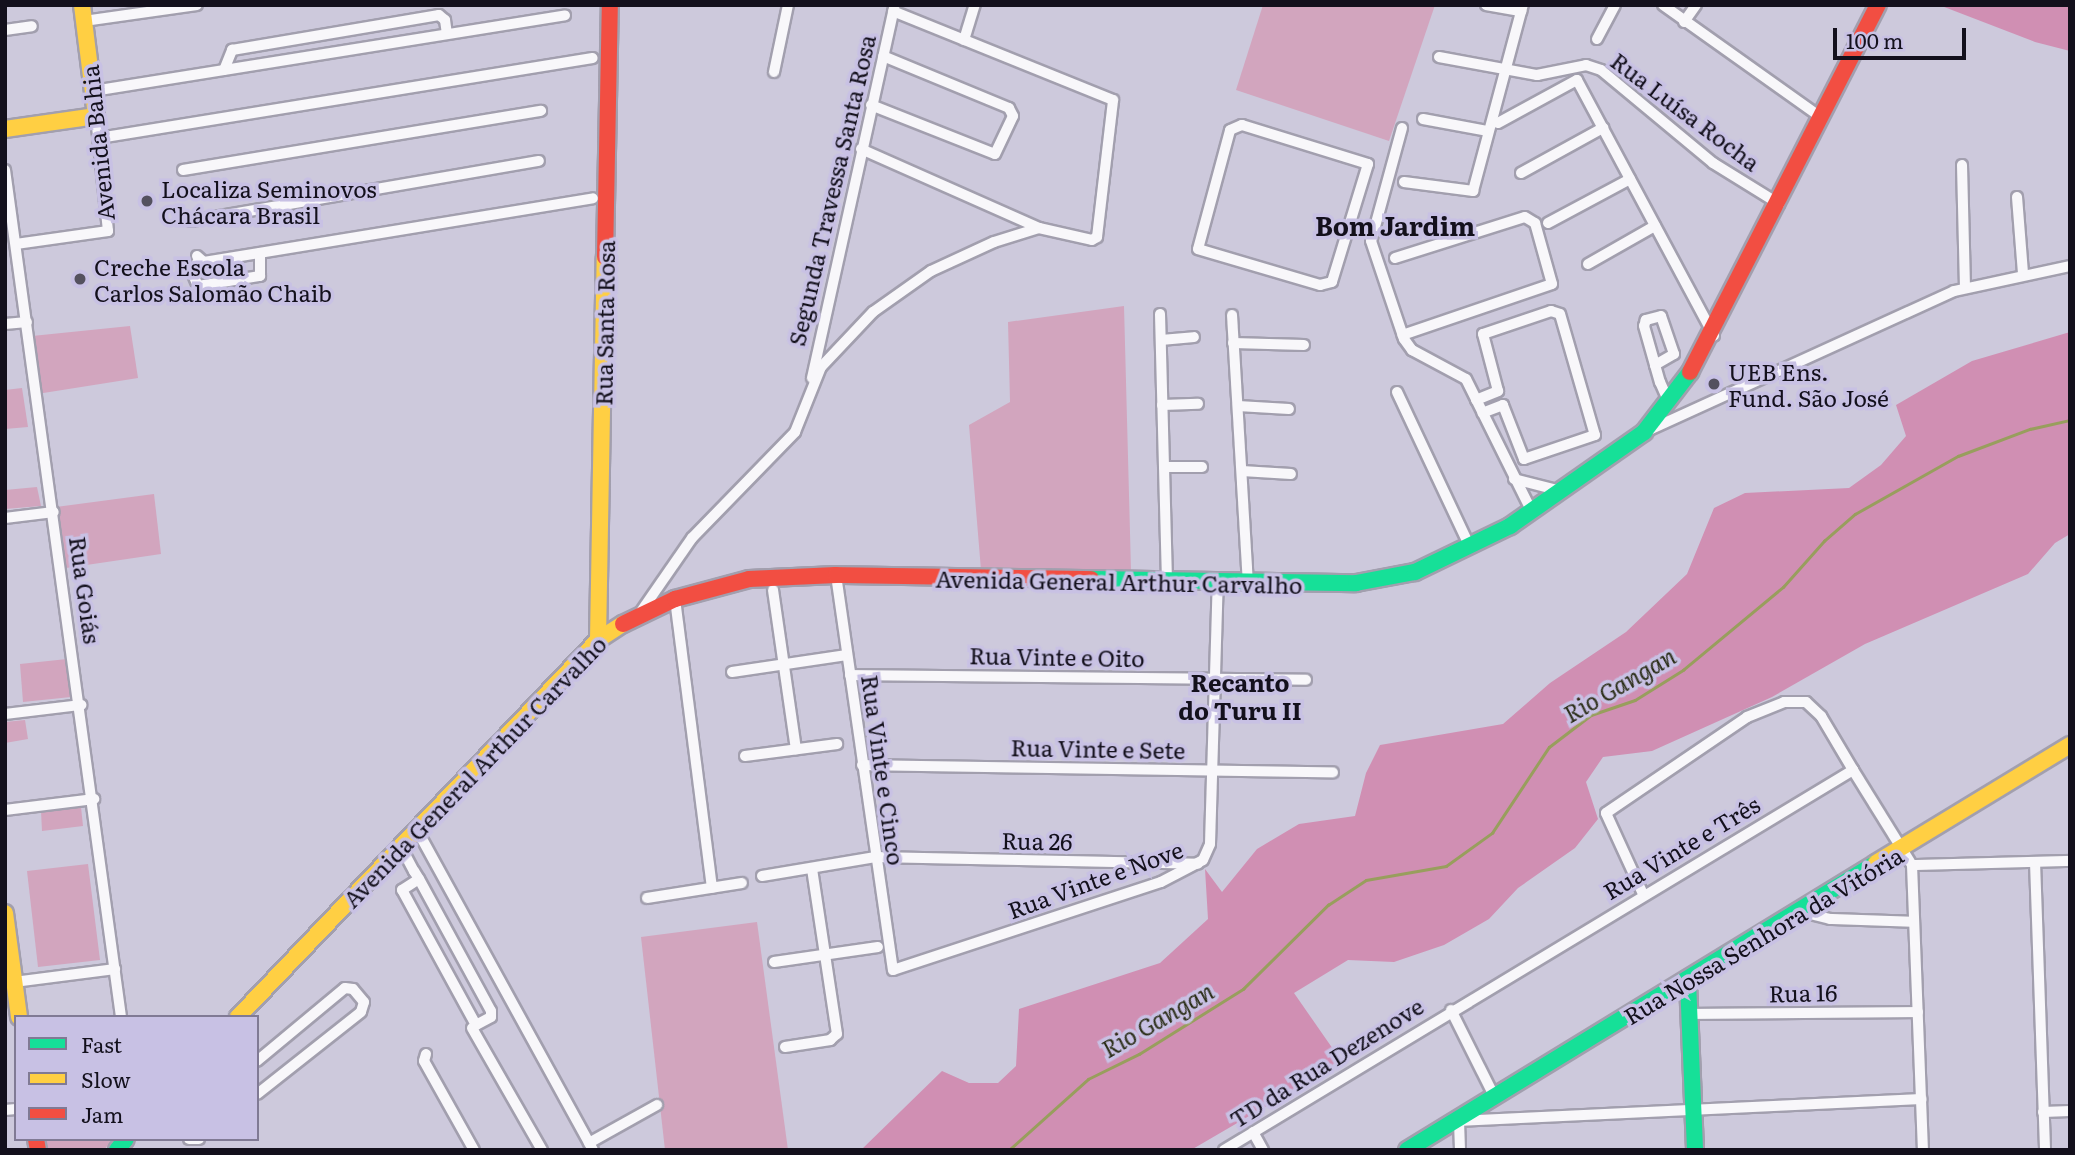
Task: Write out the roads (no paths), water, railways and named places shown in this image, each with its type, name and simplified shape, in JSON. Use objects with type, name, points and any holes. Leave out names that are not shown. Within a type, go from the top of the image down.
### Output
[{"type":"main road","name":"Rua Santa Rosa","points":[[598,640],[607,376],[610,5]]},
{"type":"main road","name":"Avenida General Arthur Carvalho","points":[[240,1015],[598,640],[640,613],[676,599],[749,579],[836,575],[1307,585],[1390,579],[1470,547],[1532,512],[1644,432],[1669,402],[1714,336],[1878,5]]},
{"type":"main road","name":"Avenida Bahia","points":[[86,16],[97,90],[96,116]]},
{"type":"main road","points":[[5,129],[96,116]]},
{"type":"main road","name":"Rua Nossa Senhora da Vitória","points":[[1407,1150],[1688,982],[2070,745]]},
{"type":"main road","points":[[5,913],[19,1015]]},
{"type":"main road","points":[[1688,982],[1695,1150]]},
{"type":"street","points":[[86,16],[197,5]]},
{"type":"street","points":[[774,72],[788,5]]},
{"type":"street","points":[[964,40],[975,5]]},
{"type":"street","points":[[1404,182],[1473,191],[1486,131],[1522,8],[1486,5]]},
{"type":"street","points":[[1597,39],[1615,5]]},
{"type":"street","points":[[1663,5],[1822,118]]},
{"type":"street","points":[[1684,22],[1696,5]]},
{"type":"street","points":[[861,149],[1039,228],[1096,239],[1113,100],[964,40],[894,8]]},
{"type":"street","name":"Segunda Travessa Santa Rosa","points":[[811,384],[894,8]]},
{"type":"street","points":[[224,70],[232,50],[439,15],[445,20],[447,34]]},
{"type":"street","points":[[97,90],[565,15]]},
{"type":"street","points":[[5,30],[32,26]]},
{"type":"street","points":[[872,105],[995,154],[1013,116],[1009,108],[883,56]]},
{"type":"street","name":"Rua Luísa Rocha","points":[[1439,57],[1503,72],[1547,75],[1586,65],[1601,70],[1713,163],[1779,204]]},
{"type":"street","points":[[99,138],[182,122],[593,58]]},
{"type":"street","points":[[1498,123],[1577,80],[1714,336]]},
{"type":"street","points":[[188,169],[541,111]]},
{"type":"street","name":"Avenida Bahia","points":[[16,244],[108,231],[96,116]]},
{"type":"street","points":[[1423,119],[1486,131]]},
{"type":"street","points":[[1242,125],[1364,159],[1368,169],[1353,221],[1335,278],[1326,285],[1202,252],[1196,243],[1230,130],[1242,125]]},
{"type":"street","points":[[1402,128],[1371,241],[1402,335],[1412,350],[1462,376],[1532,512]]},
{"type":"street","points":[[1521,173],[1603,128]]},
{"type":"street","points":[[196,220],[539,161]]},
{"type":"street","points":[[1962,165],[1965,288]]},
{"type":"street","name":"Rua Goiás","points":[[5,170],[94,799],[121,1015]]},
{"type":"street","points":[[1548,223],[1630,179]]},
{"type":"street","points":[[2017,197],[2023,273]]},
{"type":"street","points":[[260,253],[260,276],[198,286],[192,272],[198,258],[260,253],[593,198]]},
{"type":"street","points":[[1395,258],[1525,216],[1535,223],[1552,284],[1402,335]]},
{"type":"street","points":[[1353,221],[1374,227]]},
{"type":"street","points":[[1588,264],[1655,226]]},
{"type":"street","points":[[640,613],[692,538],[795,432],[811,384],[849,335],[912,282],[960,256],[1039,228]]},
{"type":"street","points":[[1644,432],[1868,327],[1965,288],[2023,273],[2070,266]]},
{"type":"street","points":[[1558,313],[1595,435],[1524,460],[1503,405],[1483,334],[1558,313]]},
{"type":"street","points":[[1160,314],[1167,580]]},
{"type":"street","points":[[1231,315],[1248,582]]},
{"type":"street","points":[[5,324],[27,321]]},
{"type":"street","points":[[1161,341],[1194,337]]},
{"type":"street","points":[[1233,343],[1304,345]]},
{"type":"street","points":[[1655,365],[1669,402]]},
{"type":"street","points":[[1476,400],[1498,391]]},
{"type":"street","points":[[1397,392],[1470,547]]},
{"type":"street","points":[[1162,405],[1198,404]]},
{"type":"street","points":[[1482,413],[1503,405]]},
{"type":"street","points":[[1238,406],[1289,409]]},
{"type":"street","points":[[1164,467],[1202,467]]},
{"type":"street","points":[[1242,471],[1292,474]]},
{"type":"street","points":[[1514,478],[1563,492]]},
{"type":"street","points":[[5,518],[54,512]]},
{"type":"street","name":"Rua Vinte e Cinco","points":[[836,575],[893,970]]},
{"type":"street","name":"Rua Vinte e Nove","points":[[893,970],[1149,887],[1198,864],[1210,844],[1210,771],[1218,582]]},
{"type":"street","points":[[773,590],[796,749]]},
{"type":"street","points":[[676,599],[712,888]]},
{"type":"street","points":[[732,672],[847,655]]},
{"type":"street","name":"Rua Vinte e Oito","points":[[850,675],[1306,680]]},
{"type":"street","points":[[1643,894],[1606,813],[1747,717],[1784,702],[1806,702],[1821,716],[1912,865],[1923,1150]]},
{"type":"street","points":[[5,715],[81,705]]},
{"type":"street","points":[[745,757],[837,744]]},
{"type":"street","name":"Rua Vinte e Sete","points":[[862,765],[1333,772]]},
{"type":"street","name":"Rua Vinte e Três","points":[[1451,1010],[1853,770]]},
{"type":"street","points":[[5,810],[94,799]]},
{"type":"street","points":[[416,828],[591,1146],[657,1105]]},
{"type":"street","points":[[400,845],[419,879],[491,1011],[491,1017],[476,1026],[402,890],[419,879]]},
{"type":"street","name":"Rua 26","points":[[762,876],[875,857],[1198,864]]},
{"type":"street","points":[[1912,865],[2070,861]]},
{"type":"street","points":[[2035,862],[2045,1150]]},
{"type":"street","points":[[785,1047],[836,1037],[812,868]]},
{"type":"street","points":[[648,898],[742,883]]},
{"type":"street","points":[[1802,912],[1830,919],[1914,922]]},
{"type":"street","points":[[774,962],[878,947]]},
{"type":"street","points":[[15,982],[115,969]]},
{"type":"street","points":[[259,1060],[345,988],[353,989],[364,1002],[361,1012],[259,1092]]},
{"type":"street","points":[[1451,1010],[1494,1096]]},
{"type":"street","name":"TD da Rua Dezenove","points":[[1224,1150],[1451,1010]]},
{"type":"street","name":"Rua 16","points":[[1690,1014],[1918,1012]]},
{"type":"street","points":[[472,1028],[542,1150]]},
{"type":"street","points":[[426,1054],[424,1060],[474,1150]]},
{"type":"street","name":"Rua Nossa Senhora da Vitória","points":[[1457,1121],[1694,1112],[1921,1099]]},
{"type":"street","points":[[2043,1112],[2070,1111]]},
{"type":"street","points":[[1457,1121],[1460,1150]]},
{"type":"street","points":[[1253,1132],[1263,1150]]},
{"type":"waterway","name":"Rio Gangan","points":[[1009,1150],[1088,1079],[1139,1054],[1243,989],[1328,905],[1366,880],[1446,866],[1492,833],[1549,747],[1591,715],[1635,700],[1683,670],[1783,587],[1824,541],[1855,514],[1958,456],[2030,429],[2070,420]]},
{"type":"place","name":"Localiza Seminovos Chácara Brasil","points":[[147,201]]},
{"type":"place","name":"Creche Escola Carlos Salomão Chaib","points":[[80,279]]},
{"type":"place","name":"UEB Ens. Fund. São José","points":[[1714,384]]},
{"type":"district","name":"Bom Jardim","points":[[1395,225]]},
{"type":"district","name":"Recanto do Turu II","points":[[1240,696]]}]
